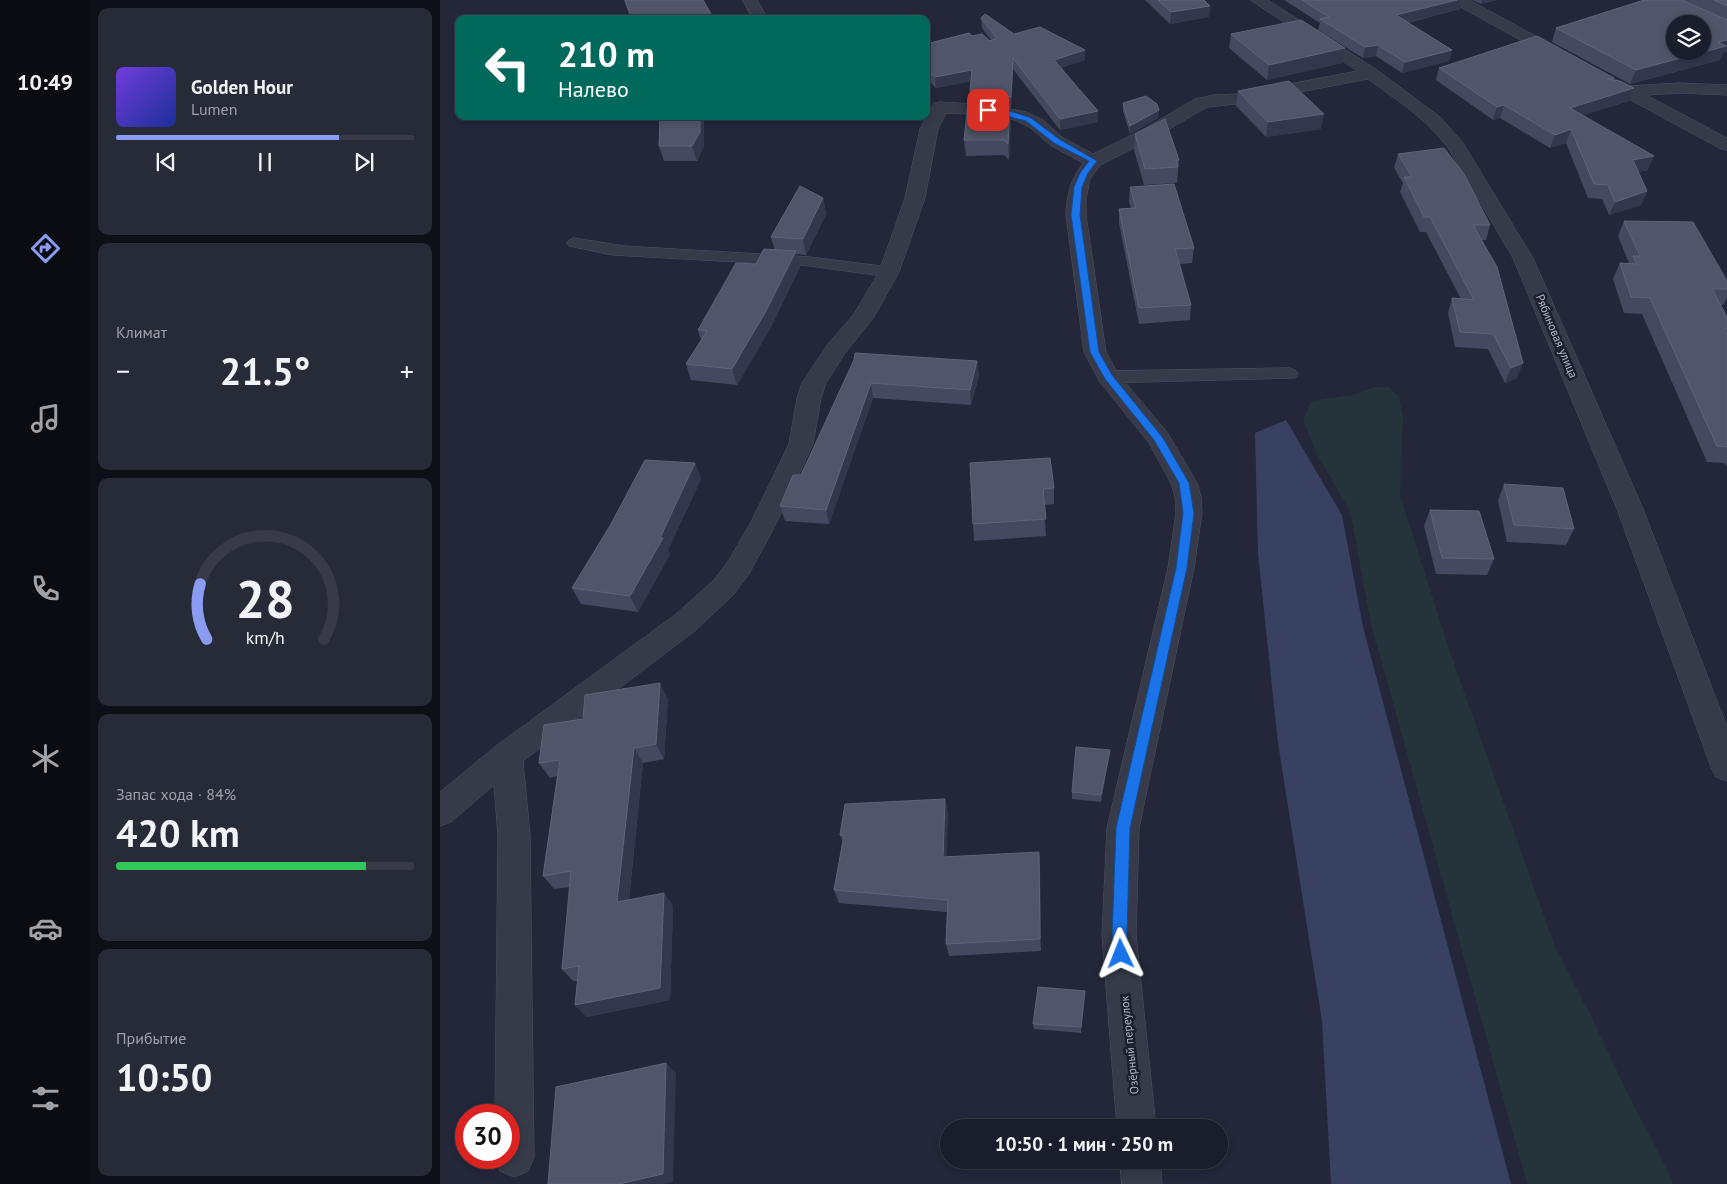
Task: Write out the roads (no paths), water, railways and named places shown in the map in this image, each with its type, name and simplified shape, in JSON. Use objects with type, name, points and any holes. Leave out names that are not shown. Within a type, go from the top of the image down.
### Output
[{"type":"street","points":[[750,0],[759,15]]},
{"type":"street","name":"Рябиновая улица","points":[[1258,0],[1414,104],[1434,121],[1454,144],[1523,258],[1630,509],[1727,767]]},
{"type":"street","points":[[1458,0],[1727,145]]},
{"type":"street","points":[[440,812],[507,755],[686,622],[724,587],[752,545],[792,465],[800,444],[809,398],[814,384],[836,349],[863,317],[889,272],[915,198],[933,107],[988,110],[1020,116],[1037,124],[1056,141],[1093,161],[1148,134],[1201,103],[1214,100],[1237,99],[1371,74]]},
{"type":"street","points":[[1626,90],[1679,88],[1727,90]]},
{"type":"street","name":"Озёрный переулок","points":[[1093,161],[1084,173],[1078,187],[1076,215],[1095,352],[1108,377],[1158,438],[1168,454],[1184,483],[1189,513],[1181,568],[1123,828],[1119,935],[1136,1119]]},
{"type":"street","points":[[507,755],[514,835],[514,1104]]},
{"type":"street","points":[[1141,1169],[1142,1184]]},
{"type":"lane","points":[[574,243],[606,249],[643,252],[818,262],[889,272]]},
{"type":"lane","points":[[1108,377],[1289,374]]},
{"type":"water","points":[[1286,420],[1342,515],[1363,627],[1511,1184],[1331,1184],[1322,1021],[1278,743],[1258,554],[1255,433]]}]
